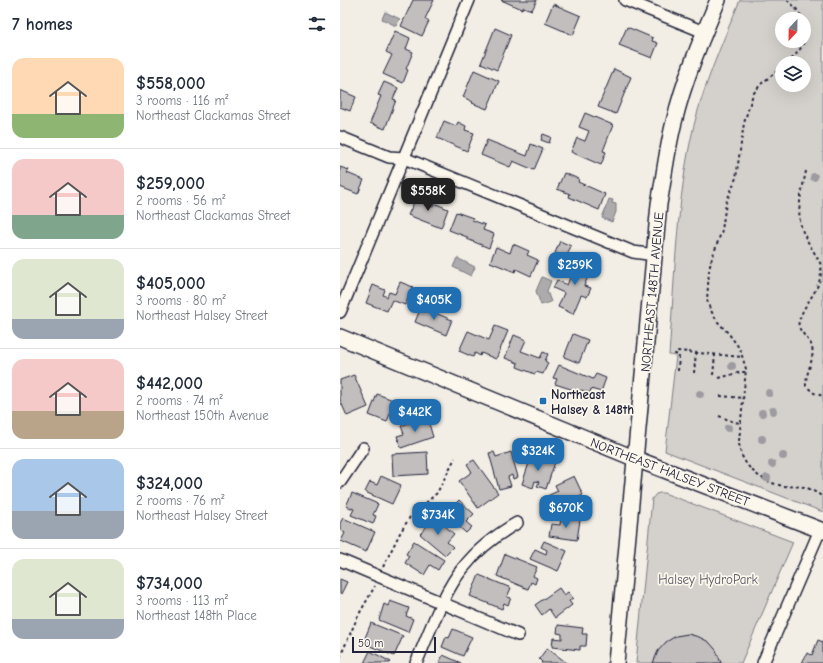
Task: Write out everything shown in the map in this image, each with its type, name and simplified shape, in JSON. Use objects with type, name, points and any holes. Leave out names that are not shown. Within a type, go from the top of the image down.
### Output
[{"type":"main road","name":"NORTHEAST 148TH AVENUE","points":[[616,663],[660,204],[674,123],[690,70],[718,0]]},
{"type":"main road","name":"NORTHEAST HALSEY STREET","points":[[340,337],[636,459],[821,530]]},
{"type":"street","points":[[340,312],[469,0]]},
{"type":"street","points":[[625,0],[704,32]]},
{"type":"street","points":[[340,137],[389,157],[404,158],[633,252],[655,255]]},
{"type":"street","points":[[340,482],[363,448]]},
{"type":"street","points":[[416,663],[443,603],[462,570],[475,554],[496,536],[517,523]]},
{"type":"street","points":[[763,663],[821,530]]},
{"type":"street","points":[[340,560],[518,635]]},
{"type":"path","points":[[787,0],[798,12]]},
{"type":"path","points":[[795,56],[801,48]]},
{"type":"path","points":[[775,73],[761,84],[753,94],[750,101],[744,123],[736,178],[726,203],[724,224],[709,271],[707,300],[717,321],[729,334],[743,357],[746,372],[740,423],[739,445],[742,458],[758,475],[765,480],[781,486],[809,489],[823,497]]},
{"type":"path","points":[[806,171],[800,203],[800,218],[803,232],[821,265],[822,270],[815,294],[803,311],[799,326],[810,342],[813,350],[806,378],[806,386],[814,393],[823,396]]},
{"type":"path","points":[[678,371],[679,355],[675,352],[743,357]]},
{"type":"path","points":[[694,373],[696,353]]},
{"type":"path","points":[[713,375],[715,355]]},
{"type":"path","points":[[719,378],[746,372]]},
{"type":"path","points":[[720,396],[743,398]]},
{"type":"path","points":[[718,416],[740,423]]},
{"type":"path","points":[[340,657],[358,616],[400,533],[410,517],[437,493],[455,458]]},
{"type":"green space","points":[[740,0],[823,0],[823,512],[665,451],[676,356],[669,355],[677,239],[683,182],[698,109]]},
{"type":"green space","name":"Halsey HydroPark","points":[[664,493],[793,542],[741,663],[636,663],[652,499],[656,494]]},
{"type":"shaded area","points":[[385,12],[400,19],[396,26],[382,19]]},
{"type":"shaded area","points":[[609,199],[613,200],[612,203],[616,204],[616,212],[612,222],[602,218]]},
{"type":"shaded area","points":[[457,258],[475,267],[471,276],[453,267]]},
{"type":"shaded area","points":[[542,277],[551,281],[547,291],[551,302],[541,305],[536,291]]},
{"type":"building","points":[[413,0],[434,0],[425,19],[429,21],[422,36],[401,26]]},
{"type":"building","points":[[501,0],[537,0],[532,10],[523,7],[522,9]]},
{"type":"building","points":[[553,4],[581,16],[573,35],[545,23]]},
{"type":"building","points":[[627,27],[653,38],[652,41],[658,43],[652,58],[619,45]]},
{"type":"building","points":[[495,28],[511,35],[497,70],[481,63]]},
{"type":"building","points":[[395,31],[410,38],[406,49],[413,52],[406,69],[408,70],[403,83],[383,74],[392,55],[386,52]]},
{"type":"building","points":[[614,69],[631,77],[616,114],[598,107]]},
{"type":"building","points":[[474,70],[499,81],[487,109],[472,103],[473,102],[463,97]]},
{"type":"building","points":[[384,82],[398,88],[393,99],[396,100],[385,129],[370,123],[381,96],[378,95]]},
{"type":"building","points":[[340,90],[356,97],[350,111],[340,107]]},
{"type":"building","points":[[585,113],[613,125],[603,151],[606,152],[601,165],[571,152],[577,138],[585,141],[589,131],[579,127]]},
{"type":"building","points":[[444,121],[456,126],[458,122],[466,126],[465,130],[474,133],[467,151],[437,138]]},
{"type":"building","points":[[543,134],[551,137],[549,143],[541,140]]},
{"type":"building","points":[[487,140],[527,156],[531,144],[543,149],[534,170],[513,161],[510,167],[481,155]]},
{"type":"building","points":[[340,167],[349,170],[347,173],[364,180],[358,194],[340,187]]},
{"type":"building","points":[[564,173],[579,179],[578,182],[605,194],[599,210],[569,197],[570,194],[557,189]]},
{"type":"building","points":[[418,194],[426,197],[423,203],[433,207],[434,203],[448,209],[441,228],[408,215]]},
{"type":"building","points":[[456,212],[473,218],[472,220],[485,225],[483,230],[494,234],[489,248],[449,230]]},
{"type":"building","points":[[560,241],[571,246],[566,258],[555,253]]},
{"type":"building","points":[[513,244],[529,251],[527,255],[538,260],[531,276],[516,269],[515,272],[490,262],[496,247],[510,253]]},
{"type":"building","points":[[579,256],[591,262],[587,271],[590,272],[584,286],[591,288],[587,297],[581,295],[573,314],[558,307],[564,293],[553,288],[557,280],[567,285]]},
{"type":"building","points":[[400,282],[413,287],[405,305],[392,300],[387,311],[366,303],[373,285],[385,290],[383,295],[387,297],[389,292],[395,294]]},
{"type":"building","points":[[421,307],[452,320],[446,335],[415,322]]},
{"type":"building","points":[[495,326],[508,331],[496,359],[481,353],[480,356],[475,353],[473,357],[459,351],[468,331],[489,340]]},
{"type":"building","points":[[573,334],[588,340],[579,363],[564,357]]},
{"type":"building","points":[[514,335],[526,340],[521,351],[540,358],[543,352],[548,354],[545,361],[548,363],[543,374],[536,372],[535,374],[517,367],[518,363],[505,358]]},
{"type":"building","points":[[559,365],[593,379],[596,374],[606,378],[601,392],[591,389],[590,393],[581,390],[580,392],[555,384],[557,379],[553,378]]},
{"type":"building","points":[[354,375],[368,407],[347,416],[340,400],[340,380]]},
{"type":"building","points":[[377,394],[404,404],[401,411],[392,408],[387,422],[369,415]]},
{"type":"building","points":[[427,417],[433,437],[401,448],[397,436],[404,434],[401,426]]},
{"type":"building","points":[[427,452],[428,474],[393,476],[392,454]]},
{"type":"building","points":[[494,452],[496,457],[511,452],[518,477],[513,479],[512,475],[508,477],[511,486],[499,489],[489,453]]},
{"type":"building","points":[[532,454],[555,462],[546,489],[537,486],[539,482],[535,481],[533,488],[522,484]]},
{"type":"building","points":[[474,460],[498,493],[478,508],[459,481],[472,472],[467,464]]},
{"type":"building","points":[[381,476],[401,485],[392,504],[365,492],[370,482],[377,485]]},
{"type":"building","points":[[574,476],[583,495],[565,504],[567,508],[555,514],[547,496],[558,491],[555,485]]},
{"type":"building","points":[[352,493],[378,504],[373,515],[376,516],[373,524],[351,515],[354,509],[346,506]]},
{"type":"building","points":[[459,500],[474,514],[466,522],[472,527],[466,533],[445,515]]},
{"type":"building","points":[[435,517],[454,534],[447,542],[453,547],[445,555],[420,534]]},
{"type":"building","points":[[561,517],[580,520],[577,540],[549,536],[551,524],[560,525]]},
{"type":"building","points":[[343,518],[375,532],[366,552],[341,541],[345,533],[340,530],[340,523]]},
{"type":"building","points":[[414,541],[444,560],[438,570],[430,565],[424,575],[405,563],[409,556],[406,554]]},
{"type":"building","points":[[544,541],[567,551],[558,571],[530,559],[535,549],[546,554],[547,550],[541,547]]},
{"type":"building","points":[[505,554],[537,567],[533,576],[537,578],[535,584],[531,582],[528,589],[497,576]]},
{"type":"building","points":[[479,575],[511,588],[507,597],[511,598],[508,605],[504,603],[502,609],[470,596]]},
{"type":"building","points":[[340,579],[347,582],[341,594],[340,594]]},
{"type":"building","points":[[559,588],[564,595],[568,592],[573,598],[569,601],[572,605],[555,618],[549,609],[542,615],[535,605]]},
{"type":"building","points":[[390,601],[409,608],[406,616],[413,619],[408,632],[379,620],[384,604],[388,606]]},
{"type":"building","points":[[371,623],[403,636],[394,656],[363,643]]},
{"type":"building","points":[[558,625],[583,628],[582,634],[587,634],[586,646],[580,646],[580,650],[552,647],[553,638],[562,639],[562,634],[557,633]]},
{"type":"building","points":[[453,629],[472,637],[463,656],[442,647],[446,637],[449,638]]},
{"type":"building","points":[[688,634],[709,642],[716,650],[721,663],[653,663],[658,651],[666,642],[676,636]]},
{"type":"building","points":[[818,640],[823,642],[823,663],[802,663],[807,653],[812,655]]},
{"type":"building","points":[[547,648],[567,663],[541,663],[542,662],[539,659]]},
{"type":"building","points":[[370,651],[391,662],[364,663]]},
{"type":"building","points":[[443,655],[461,663],[439,663]]},
{"type":"place","name":"Northeast Halsey & 148th","points":[[543,401]]}]
